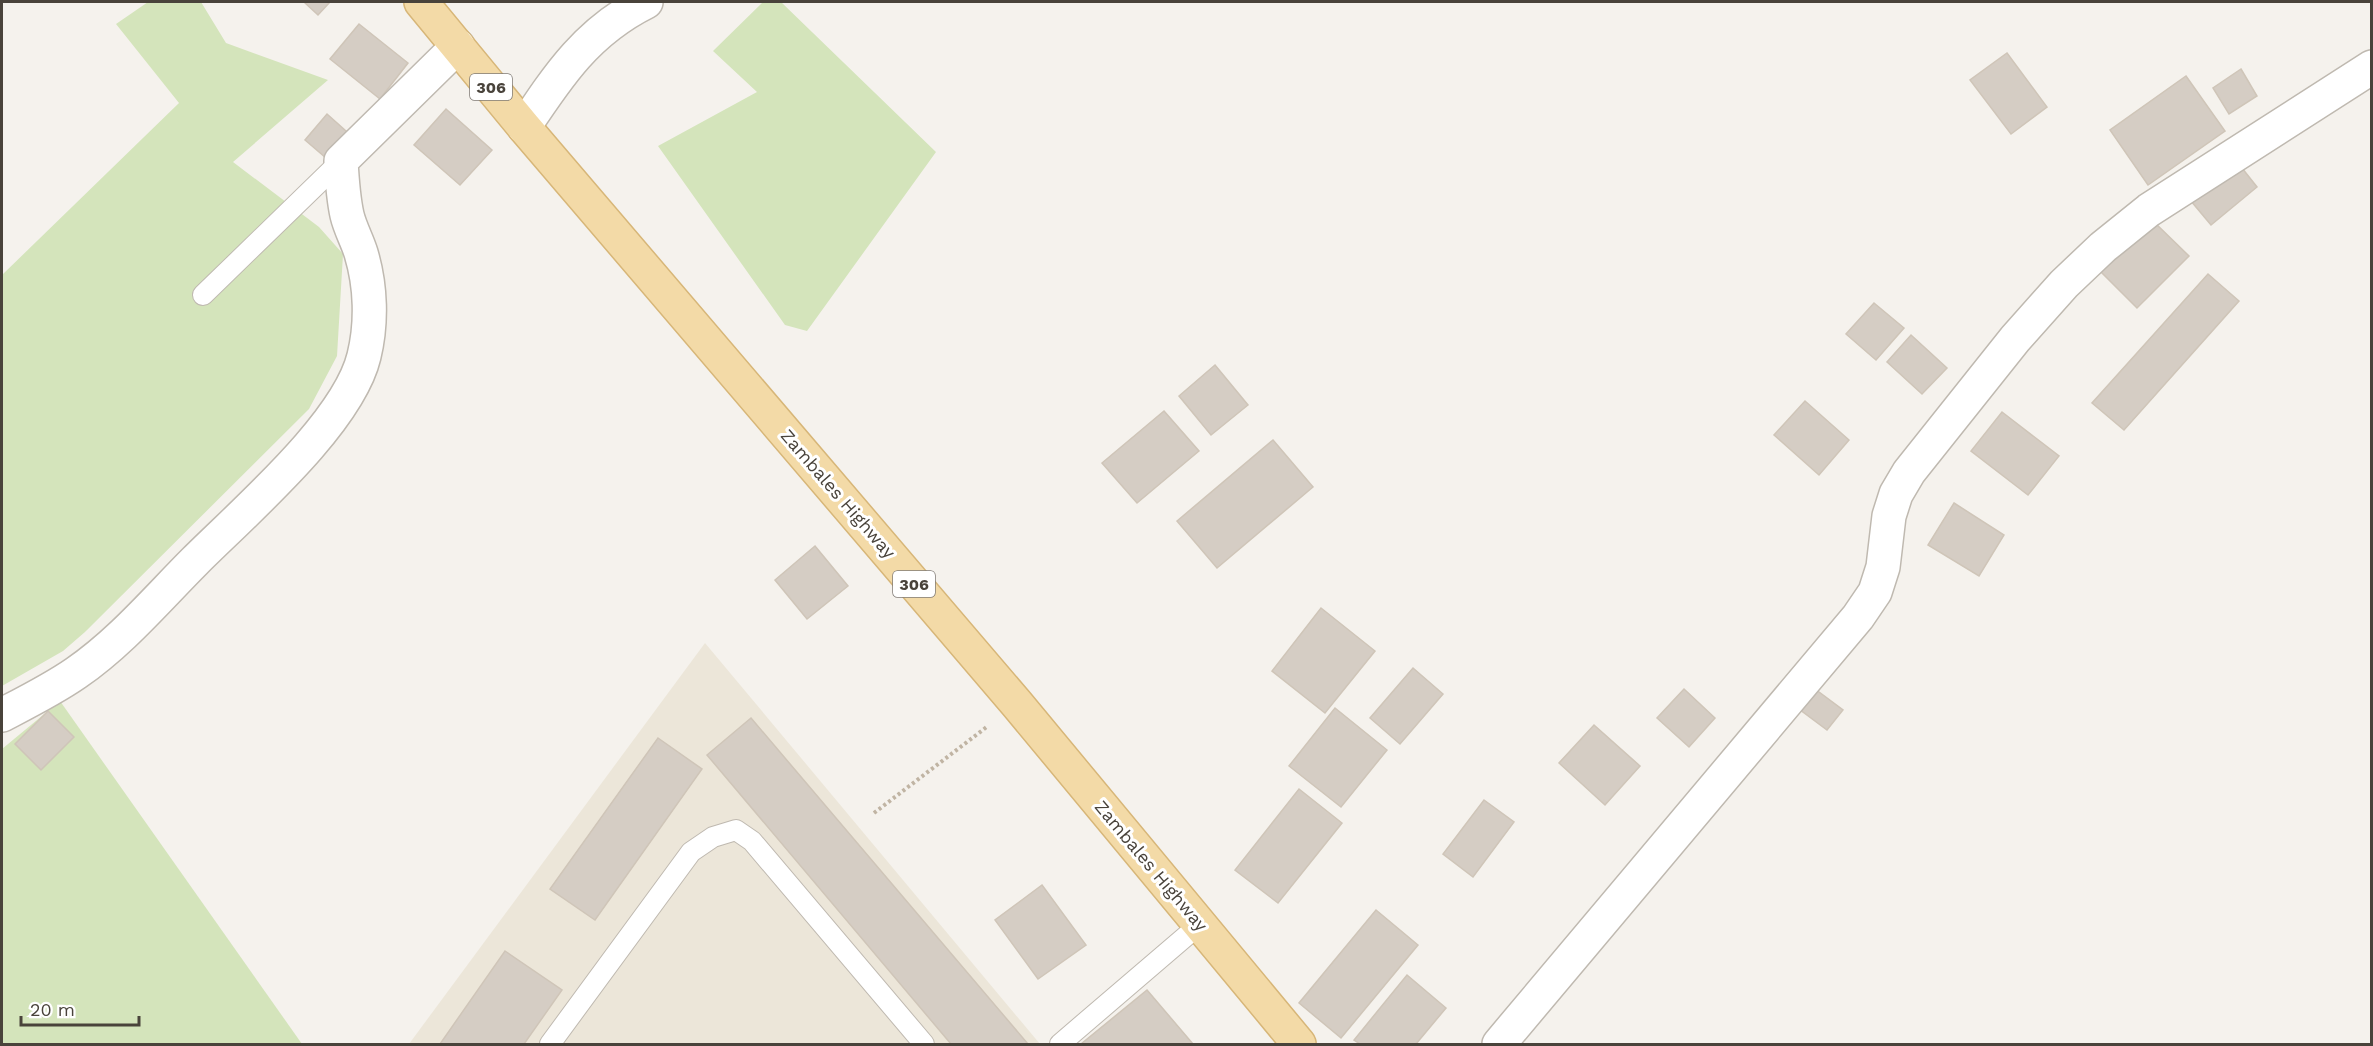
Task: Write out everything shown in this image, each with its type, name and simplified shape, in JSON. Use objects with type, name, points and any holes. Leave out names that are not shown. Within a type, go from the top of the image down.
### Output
[{"type":"main road","name":"Zambales Highway","points":[[421,2],[524,127],[1017,704],[1299,1044]]},
{"type":"street","points":[[524,127],[575,55],[597,33],[626,12],[646,2]]},
{"type":"street","points":[[2,715],[76,673],[111,645],[294,462],[328,423],[345,397],[364,358],[370,311],[368,283],[342,189],[341,161],[458,46]]},
{"type":"street","points":[[1499,1044],[1858,617],[1875,592],[1883,567],[1889,516],[1896,494],[1909,472],[2015,339],[2064,284],[2103,247],[2149,210],[2372,67]]},
{"type":"lane","points":[[203,295],[341,161]]},
{"type":"lane","points":[[550,1044],[691,852],[713,837],[736,830],[752,841],[924,1044]]},
{"type":"lane","points":[[1060,1044],[1199,925]]},
{"type":"path","points":[[874,813],[1017,704]]},
{"type":"shaded area","points":[[705,643],[1040,1044],[409,1044]]},
{"type":"green space","points":[[148,2],[201,2],[226,43],[328,80],[233,162],[319,227],[343,254],[337,356],[309,409],[85,632],[63,651],[2,686],[2,275],[179,103],[116,24]]},
{"type":"green space","points":[[763,2],[781,2],[936,152],[807,331],[785,325],[658,146],[757,92],[713,51]]},
{"type":"green space","points":[[60,701],[302,1044],[2,1044],[2,749]]},
{"type":"building","points":[[304,2],[330,2],[318,15]]},
{"type":"building","points":[[359,24],[408,63],[380,99],[330,59]]},
{"type":"building","points":[[2007,53],[2047,107],[2011,134],[1970,80]]},
{"type":"building","points":[[2241,69],[2257,96],[2229,114],[2213,88]]},
{"type":"building","points":[[2186,76],[2225,131],[2148,185],[2110,130]]},
{"type":"building","points":[[446,109],[492,150],[460,185],[414,145]]},
{"type":"building","points":[[327,114],[355,139],[333,164],[305,140]]},
{"type":"building","points":[[2238,163],[2257,187],[2211,225],[2191,201]]},
{"type":"building","points":[[2152,220],[2189,256],[2137,308],[2101,272]]},
{"type":"building","points":[[2208,274],[2239,301],[2124,430],[2092,403]]},
{"type":"building","points":[[1874,303],[1904,328],[1876,360],[1846,334]]},
{"type":"building","points":[[1911,335],[1947,368],[1922,394],[1887,362]]},
{"type":"building","points":[[1215,365],[1248,405],[1211,435],[1179,396]]},
{"type":"building","points":[[1805,401],[1849,440],[1819,475],[1774,435]]},
{"type":"building","points":[[1164,411],[1199,451],[1137,503],[1102,463]]},
{"type":"building","points":[[2002,412],[2059,456],[2028,495],[1971,451]]},
{"type":"building","points":[[1273,440],[1313,487],[1217,568],[1177,521]]},
{"type":"building","points":[[1954,503],[2004,535],[1979,576],[1928,545]]},
{"type":"building","points":[[815,546],[848,586],[807,619],[775,580]]},
{"type":"building","points":[[1321,608],[1375,651],[1325,713],[1272,671]]},
{"type":"building","points":[[1413,668],[1443,694],[1400,744],[1370,718]]},
{"type":"building","points":[[1811,686],[1843,710],[1827,730],[1795,706]]},
{"type":"building","points":[[1684,689],[1715,718],[1689,747],[1657,718]]},
{"type":"building","points":[[1335,708],[1387,750],[1341,807],[1289,766]]},
{"type":"building","points":[[48,711],[74,737],[41,770],[15,744]]},
{"type":"building","points":[[751,718],[1028,1044],[951,1044],[707,755]]},
{"type":"building","points":[[1594,725],[1640,766],[1605,805],[1559,763]]},
{"type":"building","points":[[658,738],[702,769],[595,920],[550,889]]},
{"type":"building","points":[[1299,789],[1342,823],[1278,903],[1235,870]]},
{"type":"building","points":[[1484,800],[1514,822],[1473,877],[1443,854]]},
{"type":"building","points":[[1042,885],[1086,945],[1038,979],[995,920]]},
{"type":"building","points":[[1376,910],[1418,945],[1341,1038],[1299,1003]]},
{"type":"building","points":[[505,951],[562,990],[524,1044],[440,1044]]},
{"type":"building","points":[[1407,975],[1446,1008],[1416,1044],[1360,1044],[1354,1040]]},
{"type":"building","points":[[1147,990],[1193,1044],[1081,1044]]}]
